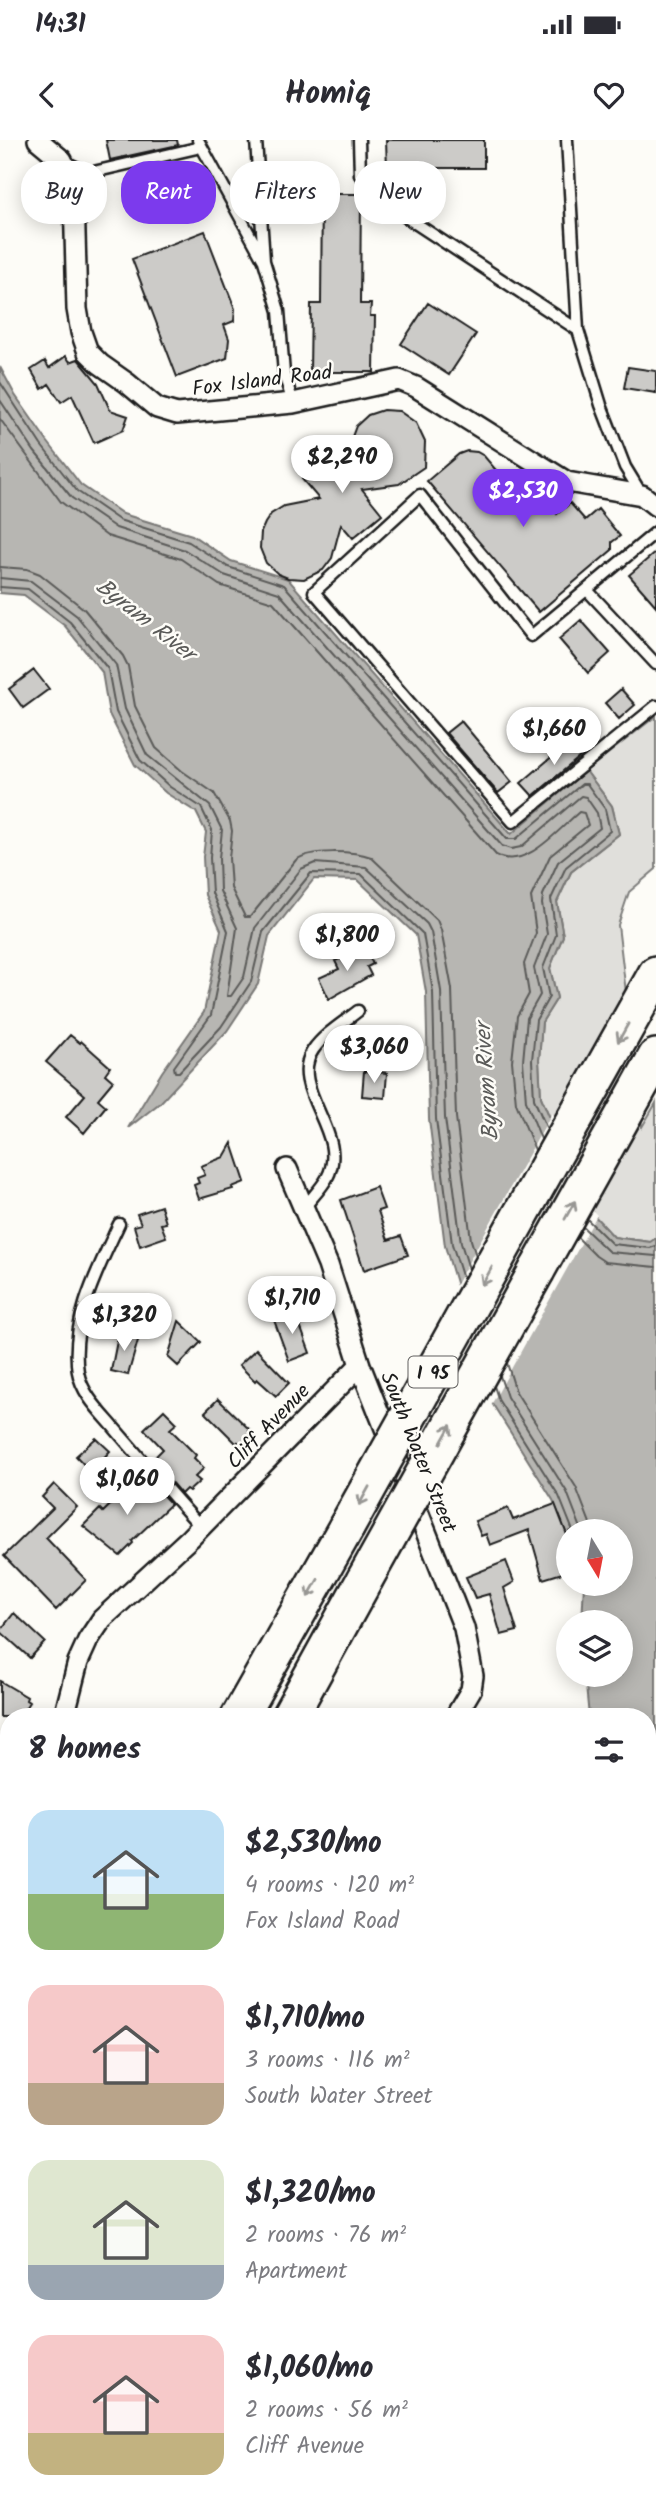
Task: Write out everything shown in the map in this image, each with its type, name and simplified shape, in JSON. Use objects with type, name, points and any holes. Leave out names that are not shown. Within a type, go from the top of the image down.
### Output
[{"type":"highway","name":"I 95","points":[[245,1708],[656,974]]},
{"type":"highway","name":"I 95","points":[[294,1708],[656,1057]]},
{"type":"street","points":[[38,140],[62,160]]},
{"type":"street","name":"Fox Island Road","points":[[62,160],[74,195],[77,309],[88,352],[100,365],[128,383],[157,408],[177,414],[293,403],[398,380],[416,387],[567,482],[649,501]]},
{"type":"street","name":"South Water Street","points":[[287,1169],[338,1292],[359,1365],[464,1628],[473,1676],[471,1690],[461,1708]]},
{"type":"street","name":"Cliff Avenue","points":[[66,1708],[78,1662],[102,1619],[201,1527],[359,1365]]},
{"type":"lane","points":[[256,140],[264,261]]},
{"type":"lane","points":[[359,140],[360,175],[407,217],[578,330]]},
{"type":"lane","points":[[567,140],[578,330],[601,405],[625,467],[649,501]]},
{"type":"lane","points":[[62,160],[89,173],[200,144],[264,261],[279,311],[284,374],[293,403]]},
{"type":"lane","points":[[656,532],[531,636],[419,495],[314,592],[513,822],[656,706]]},
{"type":"lane","points":[[587,590],[656,664]]},
{"type":"lane","points":[[304,1208],[328,1177],[333,1152],[326,1126],[313,1098],[307,1066],[312,1052],[322,1040],[358,1011]]},
{"type":"lane","points":[[119,1224],[80,1316],[78,1373],[82,1385],[100,1411],[201,1527]]},
{"type":"shaded area","points":[[656,716],[656,869],[629,892],[618,925],[642,1127],[656,1103],[656,1238],[651,1242],[614,1237],[589,1210],[541,1097],[539,1060],[542,1022],[557,998],[550,968],[563,936],[557,902],[571,872],[619,834],[612,806],[586,771]]},
{"type":"water","name":"Byram River","points":[[0,367],[15,395],[81,485],[123,514],[192,535],[231,561],[288,579],[511,834],[586,771],[612,806],[619,834],[571,872],[557,902],[563,936],[550,968],[557,998],[542,1022],[539,1060],[541,1097],[589,1210],[614,1237],[650,1242],[656,1238],[656,1708],[588,1708],[586,1687],[633,1687],[633,1610],[583,1610],[583,1596],[634,1596],[634,1519],[561,1519],[553,1500],[492,1403],[445,1246],[429,1119],[426,992],[416,935],[358,880],[314,879],[269,936],[258,984],[227,1031],[161,1102],[128,1128],[162,1072],[204,1012],[221,930],[205,895],[203,857],[206,832],[196,812],[166,793],[135,765],[109,714],[102,672],[65,626],[24,595],[0,593]]},
{"type":"pier","points":[[552,1113],[591,1209],[597,1215],[490,1407],[454,1288]]},
{"type":"building","points":[[106,140],[177,140],[178,145],[110,160]]},
{"type":"building","points":[[386,140],[484,140],[484,168],[446,168],[446,161],[387,161]]},
{"type":"building","points":[[340,194],[354,194],[354,224],[361,224],[360,304],[371,304],[370,316],[375,316],[374,372],[310,372],[311,304],[321,304],[322,224],[340,224]]},
{"type":"building","points":[[205,231],[235,309],[234,321],[224,325],[229,339],[227,358],[177,377],[132,259]]},
{"type":"building","points":[[428,303],[476,334],[449,375],[401,344]]},
{"type":"building","points":[[66,356],[70,362],[78,359],[98,383],[110,410],[128,416],[123,430],[94,443],[72,395],[61,402],[49,384],[42,389],[31,370],[45,361],[49,368]]},
{"type":"building","points":[[628,367],[656,371],[656,393],[624,388]]},
{"type":"building","points":[[383,410],[399,411],[416,423],[425,442],[424,467],[399,484],[362,489],[382,514],[353,538],[341,524],[332,558],[323,570],[304,579],[278,574],[266,563],[260,548],[261,532],[265,523],[271,514],[284,506],[319,499],[302,479],[331,454],[341,466],[356,426],[368,415]]},
{"type":"building","points":[[467,451],[484,456],[518,496],[532,485],[557,514],[570,503],[585,520],[598,509],[620,536],[612,542],[612,550],[539,612],[427,481],[459,454]]},
{"type":"building","points":[[656,552],[656,606],[629,575]]},
{"type":"building","points":[[581,620],[610,653],[588,673],[559,639]]},
{"type":"building","points":[[34,670],[49,689],[23,708],[9,689]]},
{"type":"building","points":[[621,689],[635,705],[619,719],[605,703]]},
{"type":"building","points":[[461,721],[512,782],[498,793],[446,733]]},
{"type":"building","points":[[575,737],[587,751],[533,796],[521,783]]},
{"type":"building","points":[[364,947],[373,964],[367,967],[371,975],[329,999],[319,978],[339,969],[335,961]]},
{"type":"building","points":[[70,1035],[80,1043],[81,1041],[110,1067],[105,1074],[113,1081],[98,1099],[106,1106],[84,1133],[66,1117],[85,1095],[46,1062]]},
{"type":"building","points":[[364,1071],[387,1073],[385,1098],[362,1096]]},
{"type":"building","points":[[232,1143],[245,1182],[232,1187],[233,1189],[199,1199],[194,1185],[199,1183],[197,1178],[205,1175],[201,1166],[224,1157]]},
{"type":"building","points":[[376,1187],[384,1209],[378,1211],[388,1240],[401,1236],[408,1255],[364,1270],[341,1200]]},
{"type":"building","points":[[161,1206],[166,1223],[161,1224],[166,1237],[140,1246],[134,1226],[141,1224],[137,1214]]},
{"type":"building","points":[[108,1300],[109,1334],[91,1336],[89,1317],[94,1301]]},
{"type":"building","points":[[295,1312],[310,1353],[289,1361],[274,1320]]},
{"type":"building","points":[[179,1321],[201,1342],[178,1366],[168,1357]]},
{"type":"building","points":[[119,1331],[139,1337],[128,1375],[111,1371]]},
{"type":"building","points":[[256,1349],[289,1383],[276,1396],[239,1365]]},
{"type":"building","points":[[218,1399],[252,1434],[241,1445],[205,1412]]},
{"type":"building","points":[[164,1410],[177,1423],[170,1429],[196,1455],[194,1458],[204,1468],[195,1477],[200,1481],[181,1494],[164,1474],[168,1471],[155,1457],[163,1449],[144,1429]]},
{"type":"building","points":[[96,1438],[110,1451],[91,1472],[76,1456]]},
{"type":"building","points":[[136,1480],[147,1491],[153,1485],[171,1504],[120,1556],[83,1526],[100,1509],[103,1512]]},
{"type":"building","points":[[54,1484],[77,1507],[46,1538],[86,1580],[56,1610],[4,1556],[53,1508],[42,1497]]},
{"type":"building","points":[[555,1504],[561,1519],[556,1519],[556,1575],[543,1579],[529,1530],[490,1545],[486,1534],[481,1536],[475,1521],[508,1508],[513,1520]]},
{"type":"building","points":[[506,1561],[514,1582],[504,1588],[517,1631],[501,1635],[489,1594],[475,1598],[466,1577]]},
{"type":"building","points":[[14,1613],[45,1642],[30,1658],[0,1631]]},
{"type":"building","points":[[0,1681],[27,1697],[29,1702],[25,1708],[0,1708]]}]
